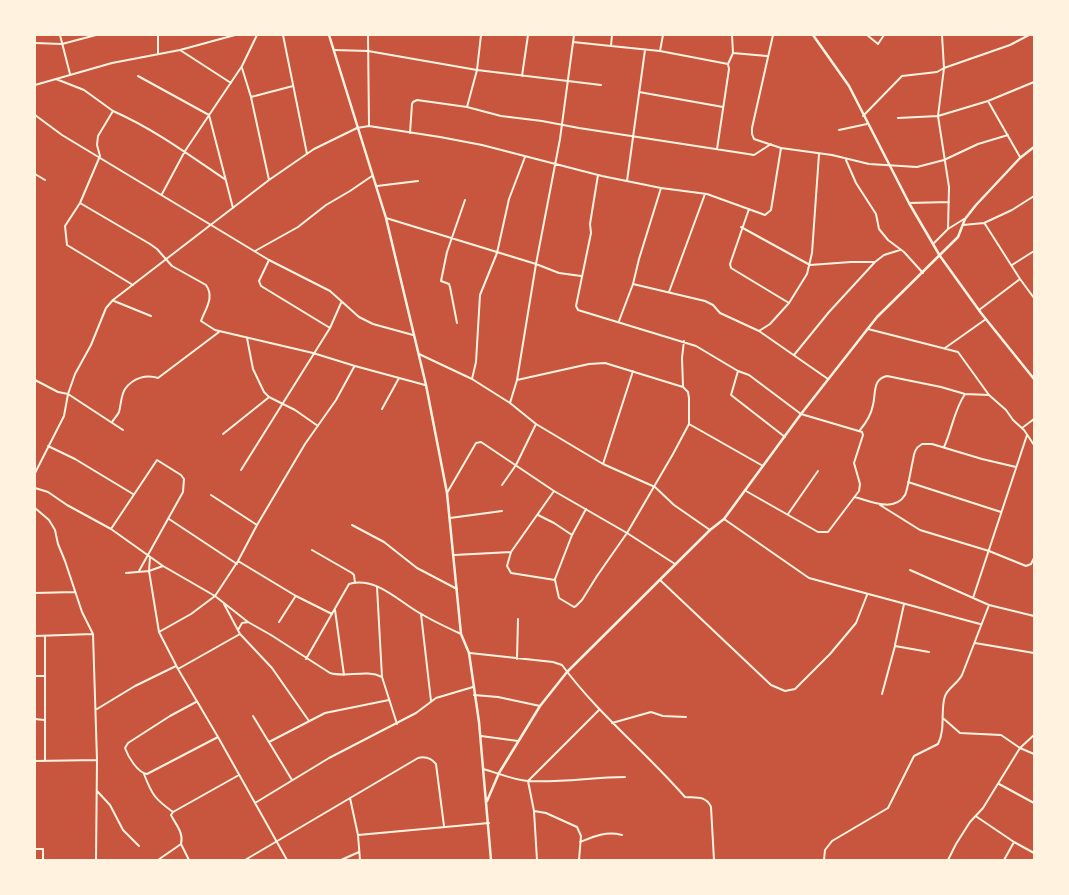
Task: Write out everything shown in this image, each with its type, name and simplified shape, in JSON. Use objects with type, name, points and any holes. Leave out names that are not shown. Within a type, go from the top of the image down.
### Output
[{"type":"street","points":[[60,35],[70,74]]},
{"type":"street","points":[[35,43],[62,44],[96,35]]},
{"type":"street","points":[[158,35],[158,54]]},
{"type":"street","points":[[35,85],[112,62],[180,50],[235,35]]},
{"type":"street","points":[[162,194],[185,151],[242,66],[257,35]]},
{"type":"street","points":[[282,35],[307,154]]},
{"type":"street","points":[[329,35],[386,218],[426,385],[450,518],[461,634],[469,653],[487,801],[491,860]]},
{"type":"street","points":[[368,35],[369,126]]},
{"type":"street","points":[[466,108],[477,70],[481,35]]},
{"type":"street","points":[[522,76],[528,35]]},
{"type":"street","points":[[510,403],[517,380],[562,125],[574,35]]},
{"type":"street","points":[[611,46],[612,35]]},
{"type":"street","points":[[660,51],[663,35]]},
{"type":"street","points":[[718,149],[729,69],[728,64],[734,52],[732,35]]},
{"type":"street","points":[[773,35],[752,128],[754,139],[781,148],[869,164],[917,166],[944,160],[978,144],[1008,135]]},
{"type":"street","points":[[813,35],[848,86],[932,244],[979,310],[1034,378]]},
{"type":"street","points":[[867,35],[878,44],[884,35]]},
{"type":"street","points":[[942,35],[944,68],[938,116],[947,169],[948,229]]},
{"type":"street","points":[[863,116],[902,76],[938,72],[944,68],[1010,45],[1029,35]]},
{"type":"street","points":[[573,42],[660,51],[728,64]]},
{"type":"street","points":[[180,50],[230,83]]},
{"type":"street","points":[[334,50],[368,51],[477,70],[601,85]]},
{"type":"street","points":[[627,181],[646,50]]},
{"type":"street","points":[[734,52],[767,56]]},
{"type":"street","points":[[242,66],[270,180]]},
{"type":"street","points":[[138,76],[209,115],[233,208]]},
{"type":"street","points":[[56,79],[84,90],[114,110],[185,151],[226,180]]},
{"type":"street","points":[[898,118],[938,116],[988,101],[1034,82]]},
{"type":"street","points":[[251,97],[293,86]]},
{"type":"street","points":[[639,92],[723,107]]},
{"type":"street","points":[[410,133],[412,104],[415,100],[466,108],[500,116],[754,155],[771,144]]},
{"type":"street","points":[[988,101],[1020,158]]},
{"type":"street","points":[[114,110],[98,136],[97,145],[100,156],[80,203],[65,226],[67,245],[133,285]]},
{"type":"street","points":[[35,115],[62,135],[100,156],[269,260],[330,291],[359,317],[373,324],[413,335]]},
{"type":"street","points":[[839,130],[867,124]]},
{"type":"street","points":[[35,473],[64,416],[74,374],[91,345],[106,308],[113,300],[270,180],[314,149],[357,128],[369,126],[440,137],[526,156],[598,175],[661,188],[705,194],[765,215],[770,210],[781,148]]},
{"type":"street","points":[[932,244],[948,229],[964,219],[1020,158],[1034,147]]},
{"type":"street","points":[[758,331],[770,324],[789,303],[807,274],[810,265],[819,154]]},
{"type":"street","points":[[472,378],[476,362],[480,295],[496,252],[509,200],[526,156]]},
{"type":"street","points":[[846,159],[856,183],[876,214],[879,229],[923,273]]},
{"type":"street","points":[[35,174],[44,180]]},
{"type":"street","points":[[255,251],[298,227],[326,205],[374,175]]},
{"type":"street","points":[[598,175],[590,224],[591,233],[576,306],[578,310],[696,346],[738,371],[749,375],[801,414],[860,430],[863,435],[857,450],[854,467],[860,488],[826,533],[818,532],[746,491]]},
{"type":"street","points":[[377,186],[418,181]]},
{"type":"street","points":[[619,322],[633,284],[661,188]]},
{"type":"street","points":[[669,292],[705,194]]},
{"type":"street","points":[[963,225],[984,223],[1012,210],[1034,196]]},
{"type":"street","points":[[457,323],[449,284],[440,281],[447,252],[465,200]]},
{"type":"street","points":[[909,203],[949,202]]},
{"type":"street","points":[[80,203],[150,244],[167,258],[172,266],[206,284],[210,290],[209,302],[202,321],[219,332],[313,353],[426,385]]},
{"type":"street","points":[[749,209],[730,260],[731,268],[789,303]]},
{"type":"street","points":[[386,218],[536,264],[559,273],[582,276]]},
{"type":"street","points":[[487,801],[499,773],[518,741],[540,706],[567,672],[710,530],[724,519],[801,414],[868,329],[958,237],[964,219]]},
{"type":"street","points":[[984,223],[1034,298]]},
{"type":"street","points":[[742,227],[810,265],[875,262]]},
{"type":"street","points":[[794,355],[829,312],[875,262],[884,255],[900,250]]},
{"type":"street","points":[[1012,265],[1034,251]]},
{"type":"street","points":[[269,260],[259,281],[261,286],[330,328]]},
{"type":"street","points":[[979,310],[1020,278]]},
{"type":"street","points":[[633,284],[705,301],[713,305],[720,313],[758,331],[828,379]]},
{"type":"street","points":[[113,300],[151,316]]},
{"type":"street","points":[[241,470],[330,328],[341,302]]},
{"type":"street","points":[[945,348],[986,319]]},
{"type":"street","points":[[868,329],[958,352],[989,395],[1000,403],[1034,445]]},
{"type":"street","points":[[112,422],[118,413],[124,390],[132,382],[144,376],[151,375],[158,378],[219,332]]},
{"type":"street","points":[[247,338],[254,369],[264,392],[269,397],[318,426]]},
{"type":"street","points":[[684,341],[682,358],[684,387]]},
{"type":"street","points":[[419,354],[472,378],[510,403],[536,424],[603,464],[654,487],[688,516],[710,530]]},
{"type":"street","points":[[517,380],[589,364],[605,363],[684,387],[688,392],[689,424],[627,533],[576,606],[571,607],[559,598],[555,580],[572,535],[586,509]]},
{"type":"street","points":[[159,632],[191,614],[216,596],[238,563],[257,525],[305,444],[336,400],[355,366]]},
{"type":"street","points":[[603,464],[633,371]]},
{"type":"street","points":[[738,371],[732,395],[785,437]]},
{"type":"street","points":[[860,430],[874,404],[873,396],[876,384],[882,377],[897,377],[965,394],[989,395]]},
{"type":"street","points":[[382,409],[399,378]]},
{"type":"street","points":[[35,380],[58,392],[68,394],[123,430]]},
{"type":"street","points":[[944,447],[957,409],[965,394]]},
{"type":"street","points":[[223,434],[269,397]]},
{"type":"street","points":[[1022,428],[1034,418]]},
{"type":"street","points":[[502,485],[516,465],[536,424]]},
{"type":"street","points":[[689,424],[763,466]]},
{"type":"street","points":[[973,598],[1027,435]]},
{"type":"street","points":[[446,493],[478,442],[485,444],[554,491],[676,564]]},
{"type":"street","points":[[880,505],[892,504],[905,495],[915,451],[919,445],[927,443],[1016,467]]},
{"type":"street","points":[[48,446],[75,459],[133,494]]},
{"type":"street","points":[[111,529],[157,460],[181,475],[184,479],[183,492],[139,571]]},
{"type":"street","points":[[787,515],[818,471]]},
{"type":"street","points":[[907,482],[1001,512]]},
{"type":"street","points":[[35,488],[48,492],[67,506],[111,529],[162,566],[216,596],[248,622],[330,674],[372,673],[382,677]]},
{"type":"street","points":[[554,491],[511,552],[508,566],[512,573],[555,580]]},
{"type":"street","points":[[211,495],[257,525]]},
{"type":"street","points":[[855,496],[880,505],[920,530],[989,551],[1026,566],[1032,564],[1034,558]]},
{"type":"street","points":[[35,508],[54,526],[58,544],[75,592],[93,634],[97,760],[96,860]]},
{"type":"street","points":[[450,518],[502,511]]},
{"type":"street","points":[[538,515],[572,535]]},
{"type":"street","points":[[169,519],[238,563],[333,615]]},
{"type":"street","points":[[724,519],[804,575],[815,580],[981,624]]},
{"type":"street","points":[[352,525],[384,542],[417,568],[457,589]]},
{"type":"street","points":[[312,550],[352,573],[355,583]]},
{"type":"street","points":[[454,555],[511,552]]},
{"type":"street","points":[[148,555],[159,632],[196,702],[218,737],[287,860]]},
{"type":"street","points":[[126,573],[150,571],[162,566]]},
{"type":"street","points":[[910,570],[989,605],[1034,616]]},
{"type":"street","points":[[660,580],[772,685],[787,691],[795,689],[830,654],[856,623],[867,594]]},
{"type":"street","points":[[306,659],[333,615],[349,584],[355,583],[365,583],[377,587],[421,614],[461,634]]},
{"type":"street","points":[[377,587],[382,677],[396,724]]},
{"type":"street","points":[[35,593],[75,592]]},
{"type":"street","points":[[279,622],[296,596]]},
{"type":"street","points":[[223,602],[240,634],[272,668],[309,721]]},
{"type":"street","points":[[882,694],[904,604]]},
{"type":"street","points":[[824,860],[825,850],[832,841],[888,808],[914,756],[938,744],[944,719],[946,694],[960,680],[989,605]]},
{"type":"street","points":[[335,610],[344,675]]},
{"type":"street","points":[[421,614],[431,702]]},
{"type":"street","points":[[517,659],[518,619]]},
{"type":"street","points":[[238,630],[242,623],[248,622]]},
{"type":"street","points":[[35,636],[93,634]]},
{"type":"street","points":[[178,669],[240,634]]},
{"type":"street","points":[[45,636],[45,761]]},
{"type":"street","points":[[975,643],[1034,652]]},
{"type":"street","points":[[895,646],[929,652]]},
{"type":"street","points":[[469,653],[554,662],[562,665],[599,710],[662,771],[685,797],[702,798],[709,802],[711,806],[714,860]]},
{"type":"street","points":[[96,709],[134,686],[176,666]]},
{"type":"street","points":[[35,676],[44,676]]},
{"type":"street","points":[[255,803],[329,758],[416,713],[436,698],[473,687]]},
{"type":"street","points":[[474,695],[498,696],[540,706]]},
{"type":"street","points":[[269,742],[325,713],[389,700]]},
{"type":"street","points":[[173,812],[156,800],[150,791],[144,774],[127,754],[125,748],[126,745],[170,716],[196,702]]},
{"type":"street","points":[[528,781],[599,710]]},
{"type":"street","points":[[612,723],[651,712],[663,716],[686,717]]},
{"type":"street","points":[[253,716],[292,780]]},
{"type":"street","points":[[944,719],[960,733],[1006,736],[1020,748],[1034,754]]},
{"type":"street","points":[[35,720],[44,720]]},
{"type":"street","points":[[948,860],[970,822],[999,784],[1020,748],[1034,735]]},
{"type":"street","points":[[480,736],[518,741]]},
{"type":"street","points":[[144,774],[156,770],[218,737]]},
{"type":"street","points":[[245,860],[276,840],[423,756],[433,760],[436,764],[444,826]]},
{"type":"street","points":[[35,761],[97,760]]},
{"type":"street","points":[[483,769],[528,781],[572,781],[626,777]]},
{"type":"street","points":[[173,812],[239,775]]},
{"type":"street","points":[[528,781],[534,811],[536,860]]},
{"type":"street","points":[[999,784],[1034,803]]},
{"type":"street","points":[[97,791],[110,805],[123,830],[138,846]]},
{"type":"street","points":[[350,798],[358,835],[360,860]]},
{"type":"street","points":[[534,811],[546,813],[577,827],[581,836],[579,860]]},
{"type":"street","points":[[173,812],[171,815],[182,837],[181,844],[189,860]]},
{"type":"street","points":[[976,816],[1034,853]]},
{"type":"street","points":[[358,835],[489,823]]},
{"type":"street","points":[[580,842],[611,832],[622,835]]},
{"type":"street","points":[[1004,860],[1014,842]]},
{"type":"street","points":[[158,860],[181,844]]},
{"type":"street","points":[[35,849],[43,849],[43,860]]},
{"type":"street","points":[[341,860],[360,852]]}]
